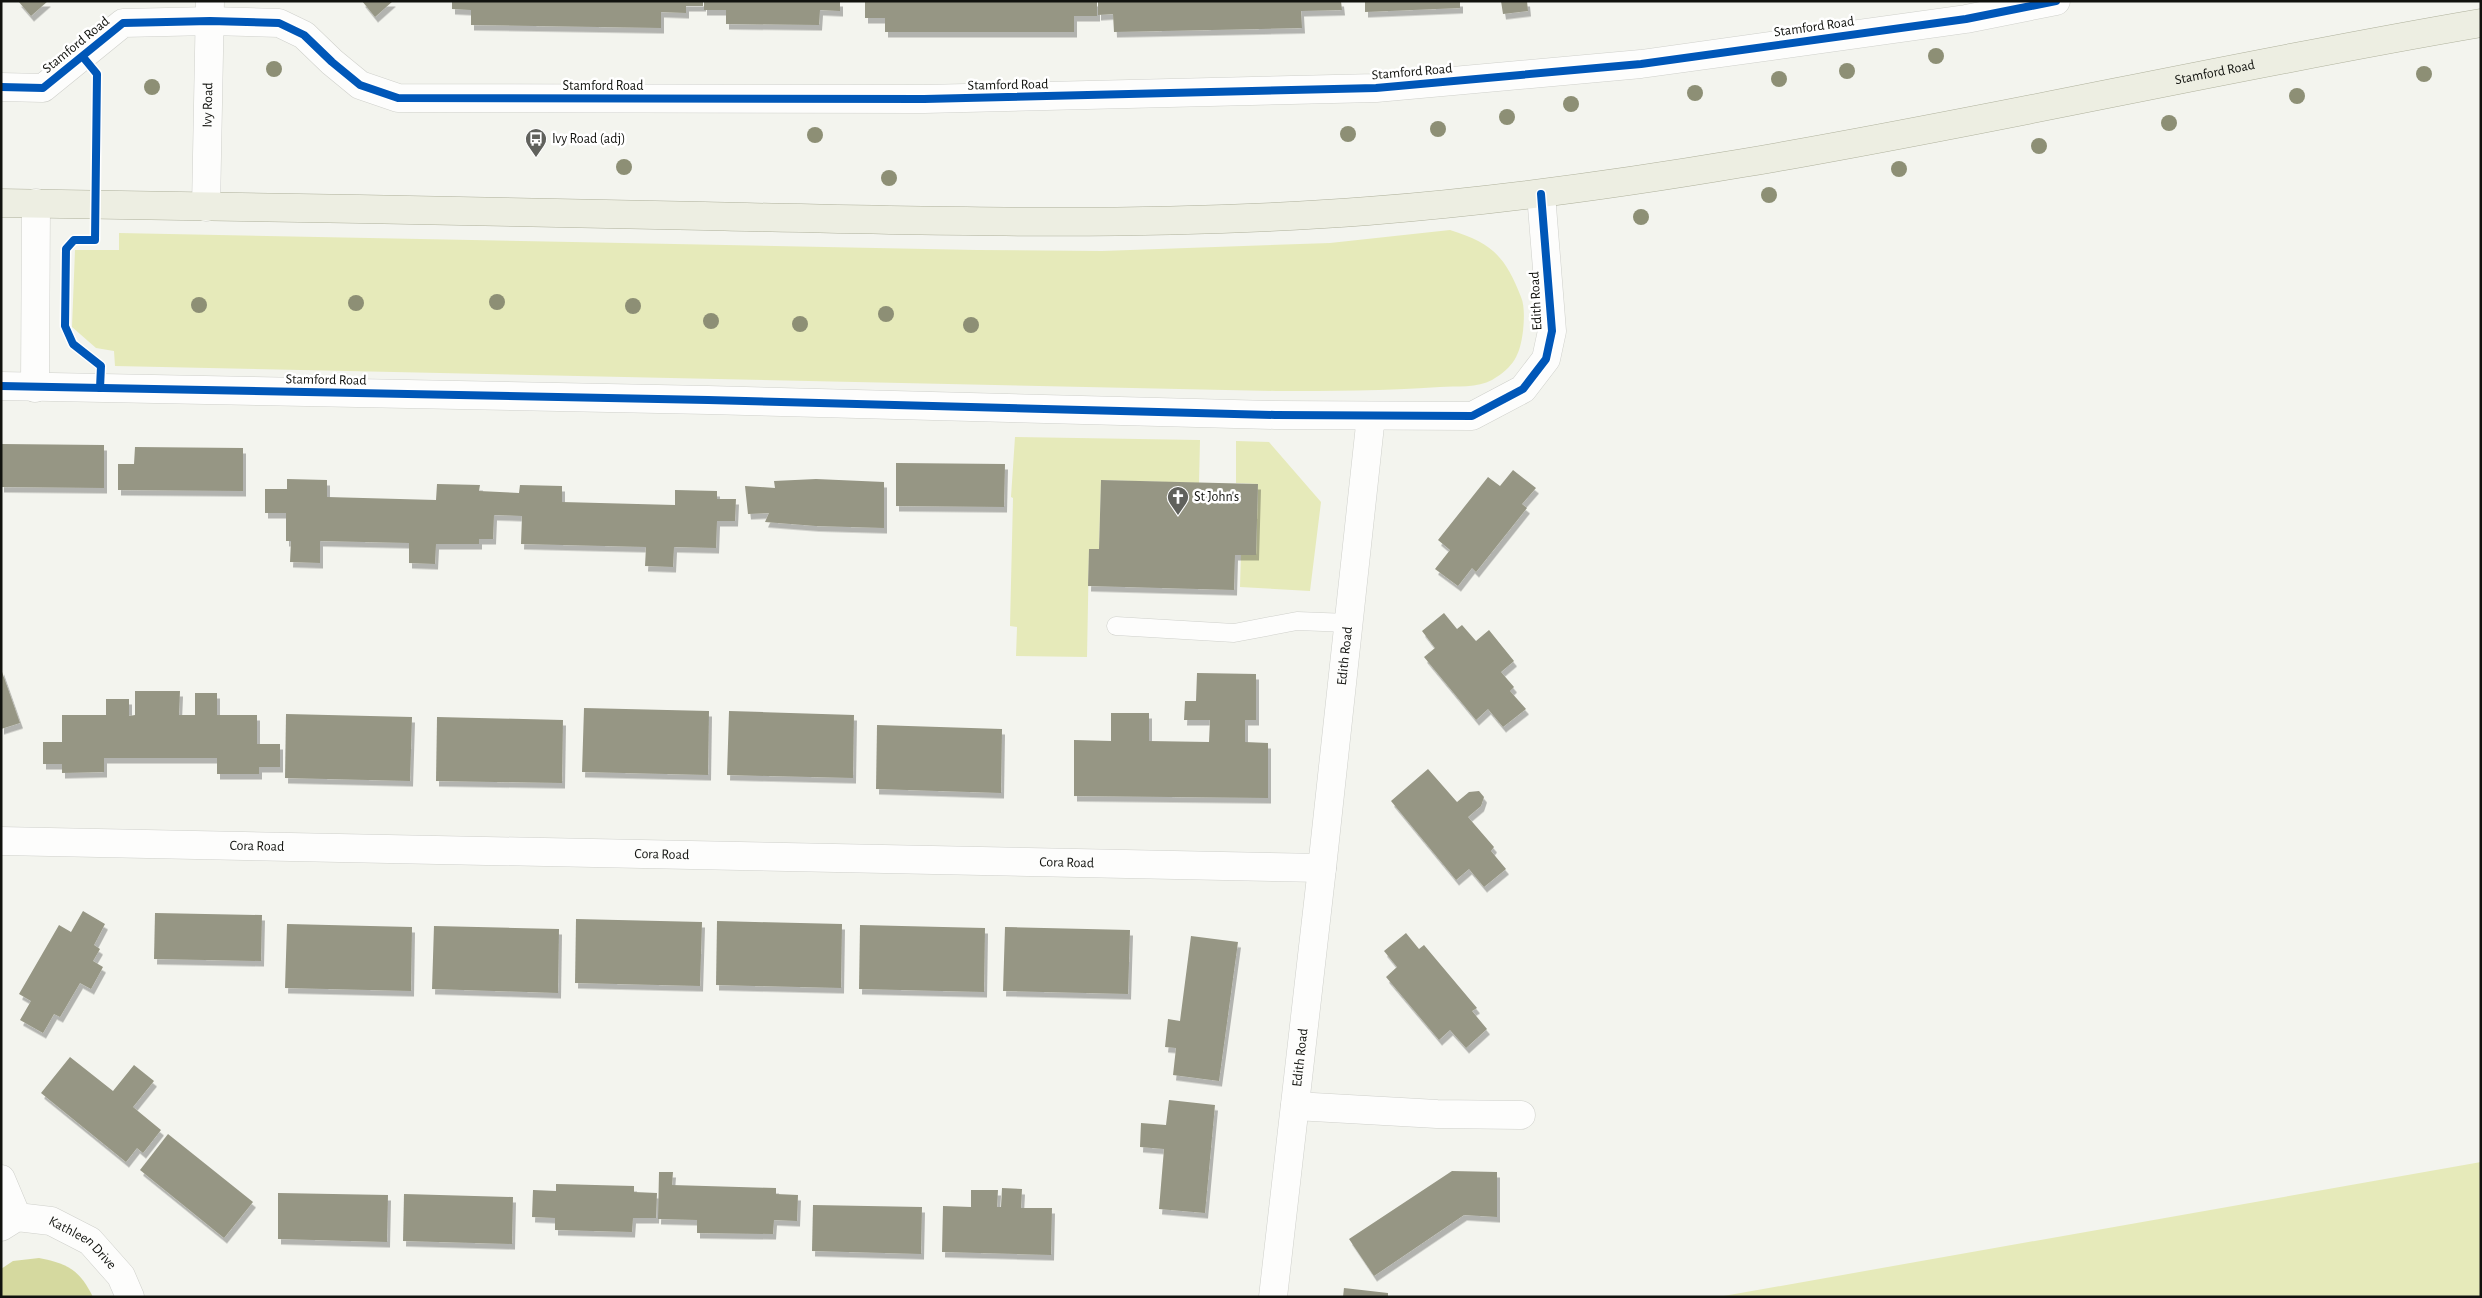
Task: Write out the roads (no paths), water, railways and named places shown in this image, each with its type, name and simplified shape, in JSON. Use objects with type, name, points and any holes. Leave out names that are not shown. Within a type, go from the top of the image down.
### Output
[{"type":"main road","name":"Stamford Road","points":[[1,203],[1002,223],[1241,219],[1373,210],[1540,194],[1629,183],[1820,150],[2481,23]]},
{"type":"street","name":"Stamford Road","points":[[1,87],[43,88],[124,23],[210,11],[279,24],[304,35],[360,85],[398,98],[924,99],[1376,88],[1642,64],[1966,19],[2056,1]]},
{"type":"street","name":"Ivy Road","points":[[206,207],[210,11]]},
{"type":"street","name":"Edith Road","points":[[1273,1297],[1371,416],[1472,416],[1523,389],[1535,374],[1546,358],[1552,331],[1540,194]]},
{"type":"street","points":[[35,388],[36,203]]},
{"type":"street","name":"Stamford Road","points":[[1,386],[1371,416]]},
{"type":"street","name":"Cora Road","points":[[1,841],[1322,868]]},
{"type":"street","name":"Edith Road","points":[[1295,1106],[1427,1114],[1521,1116]]},
{"type":"street","name":"Kathleen Drive","points":[[1,1179],[9,1222],[51,1221],[90,1241],[121,1276],[130,1297]]},
{"type":"lane","points":[[1116,626],[1234,633],[1297,621],[1349,623]]},
{"type":"place","name":"Ivy Road (adj)","points":[[536,158]]},
{"type":"place","name":"St John's","points":[[1178,516]]}]
